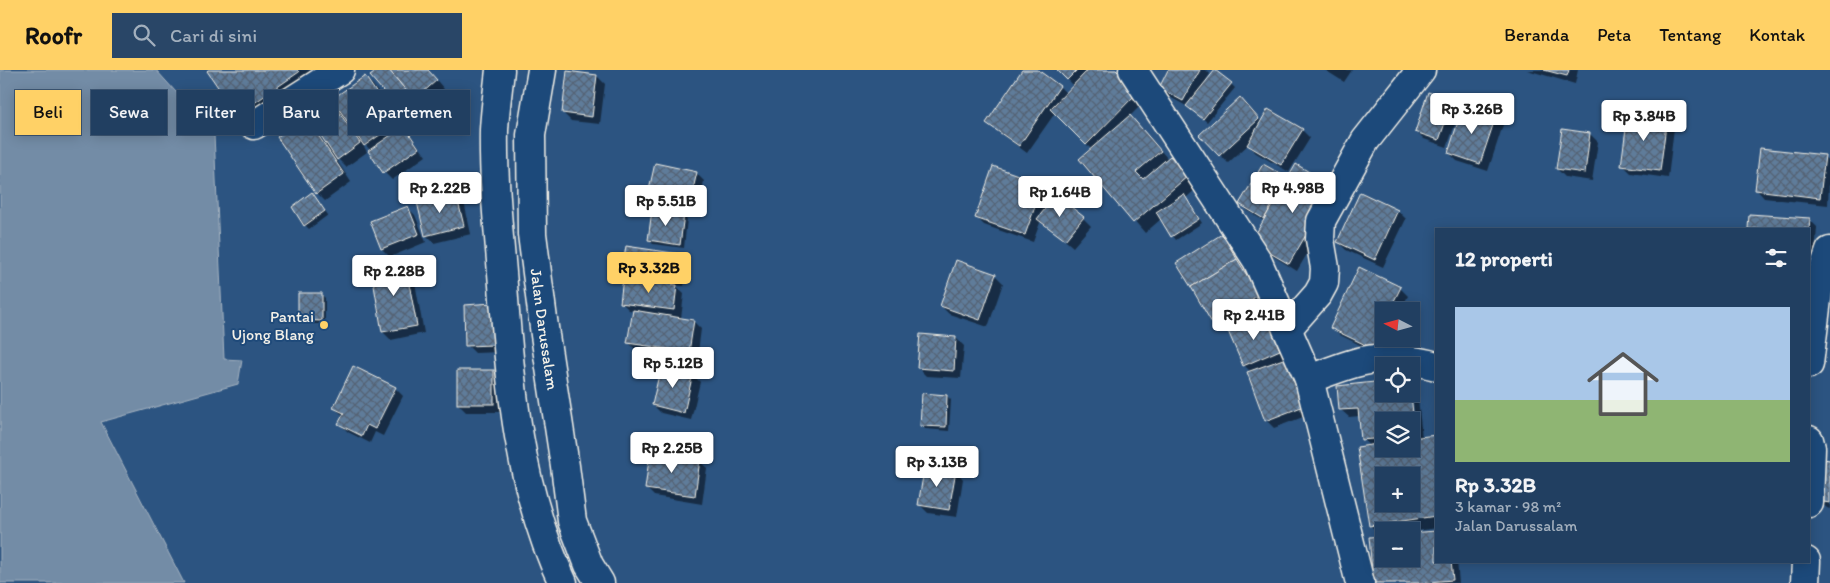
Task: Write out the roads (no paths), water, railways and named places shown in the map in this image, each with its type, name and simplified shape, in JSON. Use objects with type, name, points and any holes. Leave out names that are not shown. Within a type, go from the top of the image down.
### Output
[{"type":"street","points":[[254,124],[340,70]]},
{"type":"street","points":[[500,70],[494,130],[496,189],[513,401],[527,477],[551,558],[563,583]]},
{"type":"street","name":"Jalan Darussalam","points":[[542,70],[531,135],[532,234],[572,521],[590,565],[600,583]]},
{"type":"street","points":[[1132,70],[1257,260],[1309,379],[1360,583]]},
{"type":"street","points":[[1287,329],[1318,294],[1324,283],[1326,268],[1320,239],[1321,221],[1365,141],[1421,70]]},
{"type":"street","points":[[1810,356],[1819,283],[1830,251]]},
{"type":"street","points":[[1309,379],[1376,359],[1427,363],[1435,366]]},
{"type":"street","points":[[1810,444],[1810,476]]},
{"type":"street","points":[[1810,510],[1830,512]]},
{"type":"street","points":[[1804,583],[1806,563]]},
{"type":"water","points":[[0,70],[156,70],[177,93],[177,135],[214,135],[224,359],[242,360],[238,384],[101,422],[184,583],[0,583]]},
{"type":"place","name":"Pantai Ujong Blang","points":[[324,325]]}]
